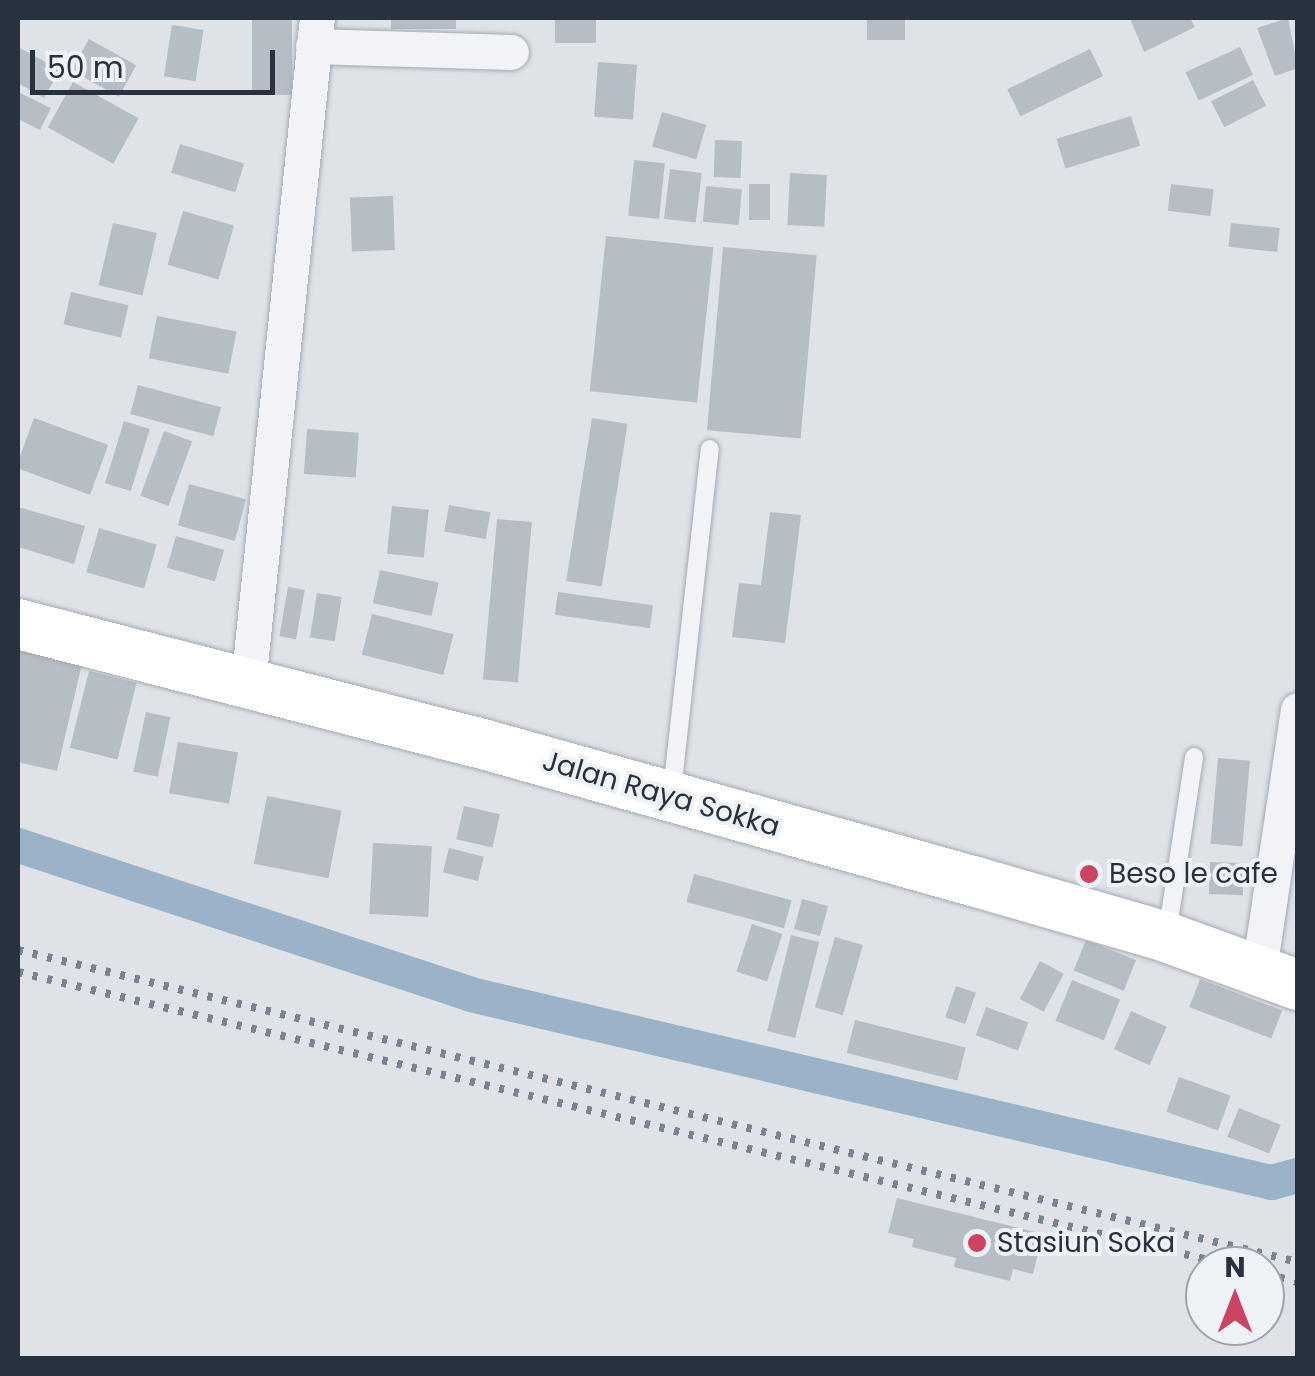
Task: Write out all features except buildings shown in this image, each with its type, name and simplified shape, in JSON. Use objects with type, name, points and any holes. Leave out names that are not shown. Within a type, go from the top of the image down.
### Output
[{"type":"main road","name":"Jalan Raya Sokka","points":[[18,624],[672,798],[1166,937],[1278,978]]},
{"type":"street","points":[[248,684],[315,32],[512,52]]},
{"type":"street","points":[[1278,978],[1298,710]]},
{"type":"lane","points":[[672,798],[710,449]]},
{"type":"lane","points":[[1166,937],[1194,756]]},
{"type":"waterway","points":[[18,845],[470,994],[1271,1182],[1298,1175]]},
{"type":"railway","points":[[18,950],[1298,1262]]},
{"type":"railway","points":[[18,972],[1185,1254]]},
{"type":"railway","points":[[1285,1279],[1298,1282]]},
{"type":"place","name":"Beso le cafe","points":[[1089,874]]},
{"type":"place","name":"Stasiun Soka","points":[[977,1243]]}]
